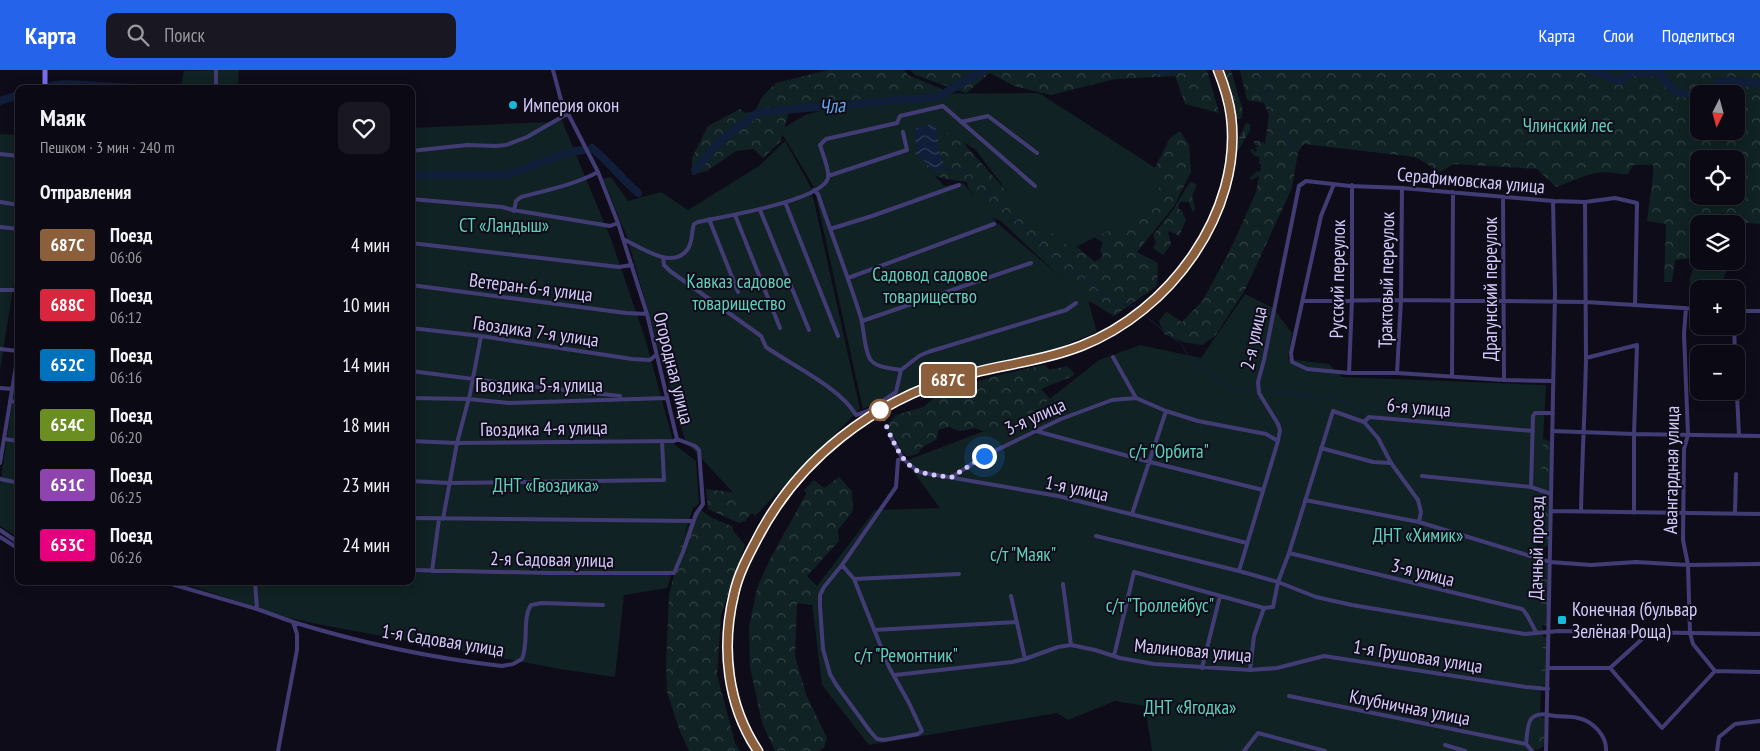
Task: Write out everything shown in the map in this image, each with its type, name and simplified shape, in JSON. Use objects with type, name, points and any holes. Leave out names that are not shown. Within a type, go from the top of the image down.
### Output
[{"type":"street","points":[[45,70],[45,85]]},
{"type":"street","points":[[216,70],[216,85]]},
{"type":"street","name":"Огородная улица","points":[[553,70],[561,100],[598,172],[624,239],[647,314],[677,439],[695,446],[700,453],[703,504],[693,521],[676,571],[672,574]]},
{"type":"street","points":[[624,239],[662,257],[675,258],[681,256],[691,244],[694,224],[760,210],[785,202],[814,190],[827,181],[828,176],[820,145],[826,139],[897,123],[900,116],[943,106],[1035,186]]},
{"type":"street","points":[[415,150],[458,145],[506,145],[527,137],[567,114]]},
{"type":"street","points":[[961,122],[988,116],[1037,153]]},
{"type":"street","points":[[828,176],[907,150],[903,132]]},
{"type":"street","points":[[0,154],[15,156]]},
{"type":"street","points":[[514,211],[516,201],[521,198],[580,180],[598,172]]},
{"type":"street","name":"Серафимовская улица","points":[[1298,186],[1306,181],[1553,201],[1553,381]]},
{"type":"street","points":[[1334,184],[1321,216],[1291,353],[1292,362],[1307,369],[1350,373],[1398,373],[1504,380],[1553,381]]},
{"type":"street","points":[[830,229],[863,220],[959,185]]},
{"type":"street","name":"Русский переулок","points":[[1350,373],[1352,185]]},
{"type":"street","name":"2-я улица","points":[[1239,571],[1280,430],[1259,393],[1258,382],[1298,186]]},
{"type":"street","name":"Трактовый переулок","points":[[1398,373],[1402,188]]},
{"type":"street","points":[[814,190],[818,194],[848,278],[862,321],[870,360],[878,365],[901,370]]},
{"type":"street","points":[[1452,377],[1453,192]]},
{"type":"street","name":"Драгунский переулок","points":[[1503,197],[1504,380]]},
{"type":"street","points":[[1553,201],[1585,202],[1615,198],[1637,203],[1635,306]]},
{"type":"street","points":[[415,199],[502,207],[514,211],[610,226],[618,223]]},
{"type":"street","points":[[0,202],[15,204]]},
{"type":"street","points":[[785,202],[838,336]]},
{"type":"street","points":[[1581,512],[1586,358],[1585,202]]},
{"type":"street","points":[[760,210],[809,330]]},
{"type":"street","points":[[735,215],[780,328]]},
{"type":"street","points":[[709,220],[738,292]]},
{"type":"street","points":[[848,278],[994,224]]},
{"type":"street","points":[[0,227],[15,229]]},
{"type":"street","points":[[415,243],[619,268],[632,265]]},
{"type":"street","points":[[662,257],[664,265],[670,271],[760,336],[766,347],[840,397],[852,408],[856,415],[868,410],[896,392],[901,370],[919,356],[1066,310],[1076,303]]},
{"type":"street","points":[[862,321],[1031,262]]},
{"type":"street","name":"Ветеран-6-я улица","points":[[415,286],[626,313],[647,314]]},
{"type":"street","points":[[0,290],[15,290]]},
{"type":"street","points":[[1303,301],[1452,300],[1586,302],[1690,308]]},
{"type":"street","name":"Авангардная улица","points":[[1686,308],[1684,334],[1688,435],[1684,449],[1683,540],[1688,565],[1690,633]]},
{"type":"street","points":[[1745,311],[1760,310]]},
{"type":"street","name":"Гвоздика 7-я улица","points":[[415,328],[481,336],[632,359],[650,360],[656,355]]},
{"type":"street","points":[[432,571],[441,519],[481,336]]},
{"type":"street","points":[[1586,358],[1637,345],[1633,434],[1634,513]]},
{"type":"street","points":[[0,349],[15,350]]},
{"type":"street","points":[[1113,357],[1136,398]]},
{"type":"street","points":[[415,372],[636,398]]},
{"type":"street","points":[[0,464],[15,374]]},
{"type":"street","name":"Дачный проезд","points":[[1546,751],[1553,381]]},
{"type":"street","points":[[0,388],[12,389]]},
{"type":"street","name":"Гвоздика 5-я улица","points":[[415,398],[468,399],[509,403],[667,398]]},
{"type":"street","name":"3-я улица","points":[[952,477],[984,456],[1021,437],[1061,419],[1112,400],[1136,398],[1166,411],[1198,421],[1266,434],[1278,441]]},
{"type":"street","points":[[1737,400],[1739,435]]},
{"type":"street","points":[[10,401],[15,402]]},
{"type":"street","points":[[1132,514],[1166,411]]},
{"type":"street","points":[[1114,656],[1134,572],[1264,608],[1273,607],[1278,582],[1289,553],[1333,411],[1364,422]]},
{"type":"street","points":[[1531,487],[1534,413],[1552,413]]},
{"type":"street","name":"6-я улица","points":[[1419,522],[1421,512],[1418,500],[1391,463],[1378,438],[1364,422],[1369,416],[1532,431]]},
{"type":"street","points":[[1036,431],[1263,490]]},
{"type":"street","points":[[1552,431],[1760,436]]},
{"type":"street","name":"1-я улица","points":[[891,437],[903,459],[919,472],[1058,496],[1246,544]]},
{"type":"street","points":[[4,439],[15,441]]},
{"type":"street","name":"Гвоздика 4-я улица","points":[[415,441],[457,443],[674,441],[677,439]]},
{"type":"street","points":[[415,481],[449,483],[664,480],[662,441]]},
{"type":"street","points":[[1322,448],[1373,462],[1391,463]]},
{"type":"street","points":[[842,565],[854,580],[889,667],[922,731],[918,734],[884,740],[877,738],[870,730],[830,674],[823,649],[820,606],[820,595],[824,587],[842,565],[896,487],[896,465],[898,460],[903,459]]},
{"type":"street","points":[[1735,514],[1736,474]]},
{"type":"street","points":[[1422,476],[1531,487],[1551,494]]},
{"type":"street","points":[[0,479],[15,481]]},
{"type":"street","points":[[1305,500],[1419,522],[1550,562],[1591,565],[1636,562],[1688,565],[1760,564]]},
{"type":"street","points":[[1551,511],[1760,514]]},
{"type":"street","points":[[415,518],[693,521]]},
{"type":"street","points":[[0,530],[15,540]]},
{"type":"street","points":[[0,536],[15,546]]},
{"type":"street","points":[[1096,536],[1239,571],[1278,582],[1316,597],[1352,605],[1525,634],[1548,631],[1760,634]]},
{"type":"street","name":"3-я улица","points":[[1289,553],[1522,609],[1537,633]]},
{"type":"street","name":"2-я Садовая улица","points":[[415,570],[672,574]]},
{"type":"street","points":[[854,580],[959,574]]},
{"type":"street","points":[[1062,584],[1071,645]]},
{"type":"street","name":"1-я Садовая улица","points":[[175,585],[257,609],[321,631],[410,652],[502,666],[513,664],[522,659],[525,648],[528,611],[531,604],[603,605]]},
{"type":"street","points":[[256,585],[257,609]]},
{"type":"street","points":[[1011,596],[1025,659]]},
{"type":"street","points":[[1202,668],[1220,596]]},
{"type":"street","points":[[1250,670],[1254,636],[1264,608]]},
{"type":"street","points":[[278,751],[297,650],[297,634],[293,622]]},
{"type":"street","points":[[874,630],[1017,622]]},
{"type":"street","points":[[1548,668],[1610,668],[1641,640],[1645,632]]},
{"type":"street","points":[[1690,633],[1693,644],[1715,672]]},
{"type":"street","name":"Малиновая улица","points":[[894,675],[1025,659],[1058,647],[1071,645],[1154,664],[1250,670],[1285,666]]},
{"type":"street","name":"1-я Грушовая улица","points":[[1285,666],[1324,656],[1548,689]]},
{"type":"street","points":[[1610,668],[1662,728],[1715,672],[1760,672]]},
{"type":"street","name":"Клубничная улица","points":[[1289,696],[1526,744]]},
{"type":"street","points":[[1532,751],[1526,744],[1529,722],[1532,718],[1541,714],[1579,718],[1588,722],[1603,735],[1606,751]]},
{"type":"street","points":[[1717,751],[1719,737],[1735,724],[1760,721]]},
{"type":"street","points":[[1244,751],[1258,733],[1325,751]]},
{"type":"street","points":[[1445,746],[1466,751]]},
{"type":"green space","points":[[239,70],[238,85],[181,85],[184,71]]},
{"type":"green space","points":[[828,70],[904,70],[908,75],[956,95],[799,112],[794,110],[788,115],[781,141],[763,158],[753,149],[736,151],[707,171],[692,175],[692,158],[708,126],[740,109],[745,113],[755,111],[762,97],[776,83]]},
{"type":"green space","points":[[910,70],[1207,70],[1219,113],[1185,104],[1175,76],[1115,79],[1051,95],[1014,86],[990,73],[966,93],[915,75]]},
{"type":"green space","points":[[1221,70],[1231,70],[1243,111],[1241,119],[1236,119],[1232,113],[1227,86]]},
{"type":"green space","name":"Члинский лес","points":[[1240,70],[1760,70],[1760,224],[1745,223],[1745,215],[1725,215],[1723,213],[1718,215],[1690,215],[1690,258],[1675,260],[1672,282],[1664,282],[1666,224],[1647,221],[1653,165],[1633,165],[1628,174],[1597,173],[1556,187],[1537,169],[1454,164],[1440,172],[1415,157],[1304,144],[1298,152],[1292,188],[1245,290],[1215,336],[1202,345],[1183,342],[1164,334],[1159,320],[1167,312],[1182,322],[1203,300],[1233,244],[1256,192],[1259,176],[1251,180],[1250,178],[1257,171],[1260,172],[1261,164],[1258,163],[1259,157],[1254,156],[1250,150],[1252,149],[1256,152],[1257,150],[1255,148],[1258,147],[1254,144],[1254,141],[1260,141],[1261,145],[1262,142],[1265,144],[1269,115],[1264,103],[1247,100]]},
{"type":"green space","name":"Садовод садовое товарищество","points":[[1039,93],[1165,174],[1149,210],[1072,249],[1018,206],[975,149],[948,133],[935,135],[912,151],[944,186],[963,183],[996,222],[1088,300],[1097,332],[1050,351],[936,377],[863,409],[814,187],[780,130],[805,115],[882,94]]},
{"type":"green space","name":"ДНТ «Гвоздика»","points":[[560,116],[611,239],[645,338],[674,444],[696,461],[699,504],[693,508],[667,588],[624,595],[615,677],[560,669],[289,618],[188,585],[415,585],[415,128],[549,122]]},
{"type":"green space","points":[[1246,123],[1250,124],[1250,130],[1239,149],[1236,150],[1234,148]]},
{"type":"green space","points":[[931,127],[962,138],[966,146],[1019,205],[1059,232],[1095,262],[1103,256],[1100,250],[1103,243],[1088,233],[1151,176],[1170,138],[1180,131],[1189,145],[1191,172],[1174,206],[1137,252],[1158,263],[1157,286],[1114,316],[1091,302],[1082,302],[1075,291],[1001,221],[987,215],[968,187],[967,182],[936,176],[925,169],[912,155],[914,146],[939,154]]},
{"type":"green space","points":[[0,134],[15,135],[15,276],[0,370]]},
{"type":"green space","name":"Кавказ садовое товарищество","points":[[785,141],[811,188],[860,409],[755,516],[685,441],[627,237],[603,179],[611,177],[628,201],[661,192],[688,210],[759,166]]},
{"type":"green space","points":[[1192,182],[1197,185],[1192,196],[1195,208],[1193,213],[1189,202],[1180,202],[1178,208],[1182,211],[1186,220],[1179,236],[1169,231],[1171,244],[1163,255],[1153,248],[1156,242],[1153,235],[1173,210],[1189,183]]},
{"type":"green space","points":[[1693,270],[1727,270],[1723,280],[1690,280],[1690,282],[1689,280]]},
{"type":"green space","points":[[1245,294],[1273,308],[1292,333],[1288,359],[1329,364],[1342,377],[1546,385],[1537,547],[1543,634],[1540,714],[1535,751],[1152,751],[1145,706],[1115,701],[1068,720],[1057,713],[869,745],[822,685],[811,594],[875,510],[940,508],[905,461],[1032,413],[1099,360],[1140,345],[1201,358]]},
{"type":"green space","points":[[1045,365],[1050,370],[1067,366],[1074,373],[1073,376],[1041,389],[1052,401],[1033,415],[990,434],[975,428],[960,431],[949,427],[938,430],[937,439],[921,448],[918,454],[907,456],[893,436],[886,430],[886,426],[896,415],[923,407],[933,399],[934,395],[958,383],[965,385]]},
{"type":"green space","points":[[15,385],[15,535],[0,526],[0,485]]},
{"type":"green space","points":[[1540,438],[1551,443],[1549,545],[1542,548],[1534,536]]},
{"type":"green space","points":[[839,477],[852,491],[853,511],[838,530],[839,541],[807,576],[820,589],[817,606],[797,603],[795,656],[806,694],[827,738],[824,748],[818,751],[775,751],[762,723],[750,667],[749,627],[757,588],[770,559],[806,494],[804,490],[814,480],[824,488]]},
{"type":"green space","points":[[706,489],[738,493],[760,503],[745,521],[739,523],[708,509]]},
{"type":"green space","points":[[701,510],[712,518],[732,526],[734,532],[745,545],[721,615],[717,675],[735,743],[740,751],[689,751],[679,729],[667,692],[666,664],[669,595],[674,575],[670,570],[690,522]]},
{"type":"green space","points":[[1541,563],[1547,564],[1547,626],[1534,621],[1538,574]]},
{"type":"green space","points":[[1542,636],[1547,638],[1546,685],[1538,686]]},
{"type":"green space","points":[[1542,717],[1545,719],[1544,746],[1538,750],[1535,749],[1533,720]]},
{"type":"water","points":[[931,124],[935,125],[938,136],[938,148],[946,169],[932,170],[920,158],[917,151],[915,129]]},
{"type":"waterway","name":"Чла","points":[[695,170],[723,138],[759,112],[938,97],[984,70]]},
{"type":"waterway","name":"Чла","points":[[1156,70],[1175,70]]},
{"type":"waterway","points":[[1258,70],[1266,88],[1272,118],[1286,136],[1295,155]]},
{"type":"waterway","name":"Чла","points":[[1588,70],[1620,81],[1634,72],[1660,73],[1672,89],[1680,93],[1690,94]]},
{"type":"waterway","name":"Чла","points":[[1717,85],[1723,80],[1760,84]]},
{"type":"waterway","name":"Чла","points":[[55,85],[83,85]]},
{"type":"waterway","name":"Чла","points":[[0,101],[15,96]]},
{"type":"waterway","points":[[914,99],[918,110]]},
{"type":"waterway","points":[[920,114],[923,127]]},
{"type":"waterway","name":"Чла","points":[[592,148],[638,193]]},
{"type":"waterway","name":"Чла","points":[[415,175],[507,175],[569,152],[583,150]]},
{"type":"waterway","points":[[946,168],[963,170],[1055,257],[1115,302],[1135,306]]},
{"type":"waterway","points":[[1145,316],[1181,344],[1192,361],[1223,385],[1239,390],[1256,388]]},
{"type":"waterway","points":[[1261,389],[1342,401],[1364,416]]},
{"type":"waterway","points":[[1369,421],[1388,442],[1396,458]]},
{"type":"railway","points":[[758,751],[739,715],[733,695],[728,655],[728,634],[730,614],[738,580],[749,554],[773,512],[793,485],[816,460],[868,418],[897,401],[928,387],[960,376],[1036,360],[1081,346],[1113,330],[1143,309],[1170,284],[1194,255],[1212,223],[1225,189],[1232,153],[1231,116],[1218,70]]},
{"type":"train","name":"687С","points":[[758,751],[733,695],[728,671],[727,637],[737,581],[763,527],[777,505],[806,469],[832,444],[890,404],[928,387],[961,376],[1052,356],[1081,346],[1108,334],[1149,306],[1168,287],[1200,246],[1211,226],[1221,200],[1228,172],[1231,117],[1218,70]]},
{"type":"place","name":"Империя окон","points":[[513,105]]},
{"type":"place","name":"Конечная (бульвар Зелёная Роща)","points":[[1562,620]]},
{"type":"route","points":[[880,410],[891,437],[903,459],[919,472],[952,477],[984,456]]},
{"type":"park label","name":"СТ «Ландыш»","points":[[504,225]]},
{"type":"park label","name":"с/т \"Орбита\"","points":[[1169,451]]},
{"type":"park label","name":"ДНТ «Химик»","points":[[1418,535]]},
{"type":"park label","name":"с/т \"Маяк\"","points":[[1023,554]]},
{"type":"park label","name":"с/т \"Троллейбус\"","points":[[1160,605]]},
{"type":"park label","name":"с/т \"Ремонтник\"","points":[[906,655]]},
{"type":"park label","name":"ДНТ «Ягодка»","points":[[1190,707]]}]
